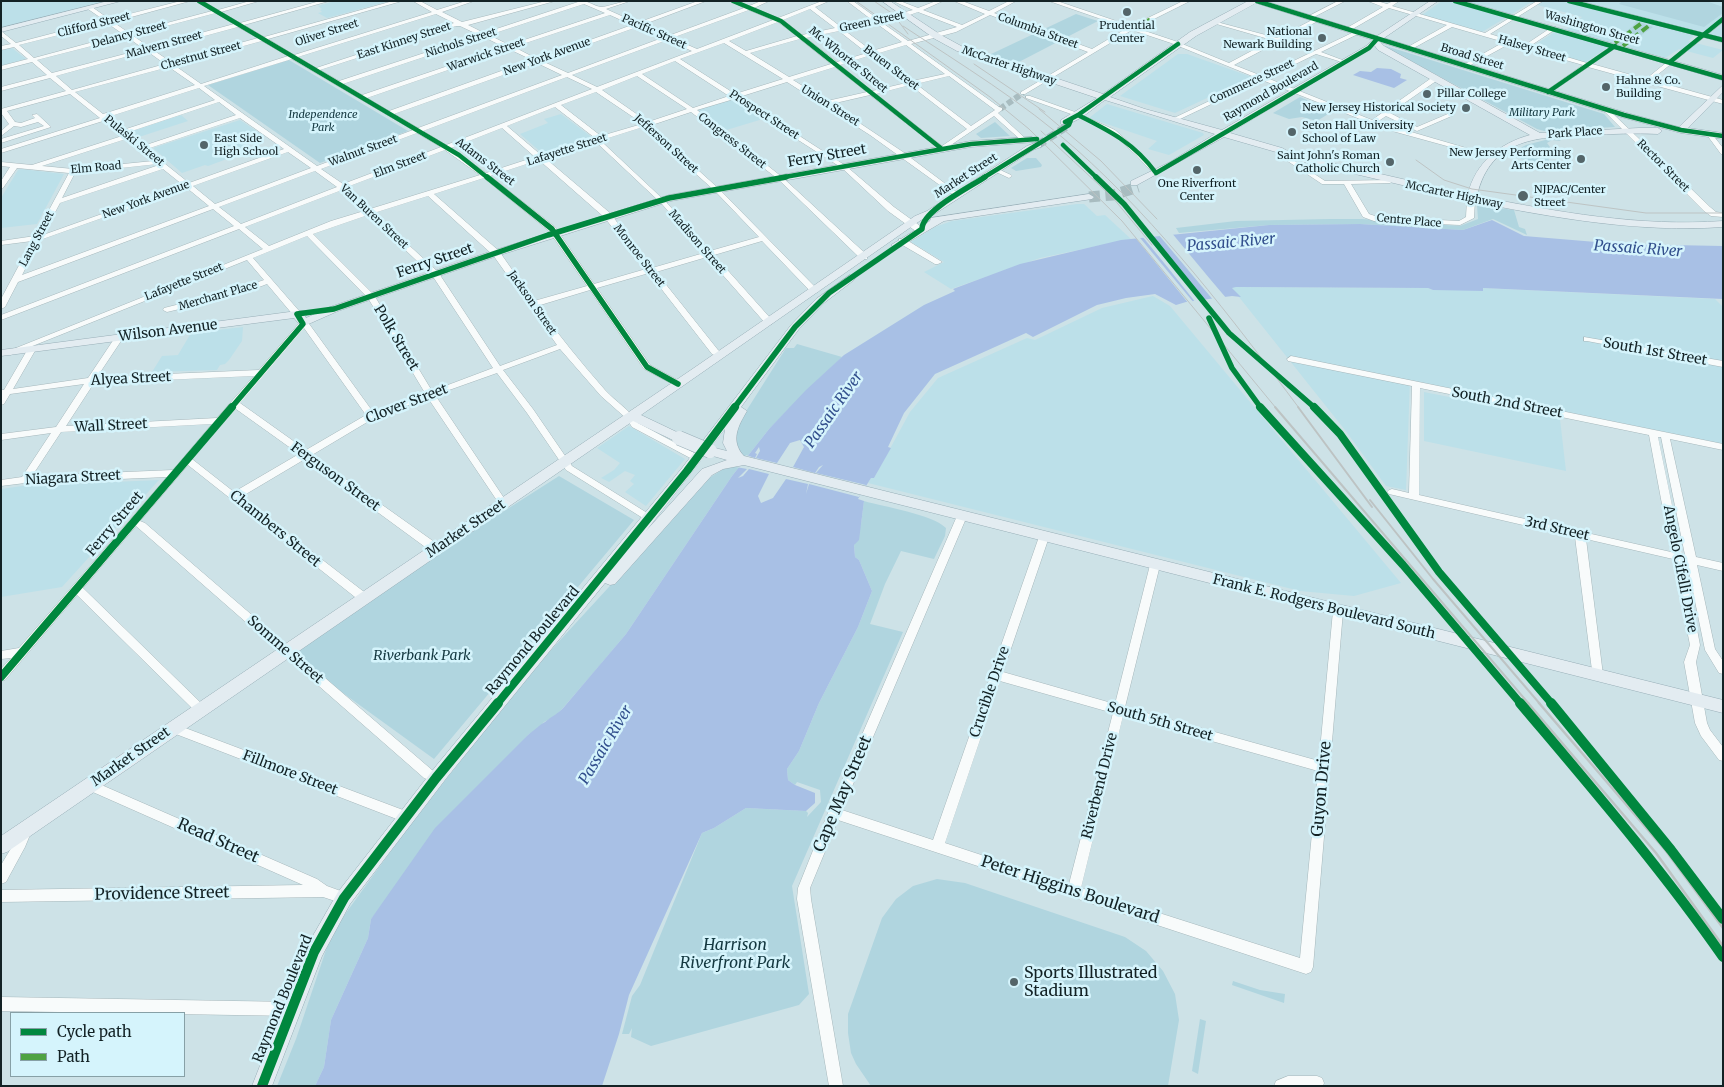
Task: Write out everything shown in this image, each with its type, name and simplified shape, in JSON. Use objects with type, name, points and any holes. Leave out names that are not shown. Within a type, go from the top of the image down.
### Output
[{"type":"main road","points":[[1,31],[118,1]]},
{"type":"main road","name":"McCarter Highway","points":[[885,1],[938,37],[967,52],[1145,110],[1279,150],[1293,151],[1471,196],[1638,217],[1689,220],[1723,217]]},
{"type":"main road","points":[[1070,121],[1178,44],[1256,1]]},
{"type":"main road","name":"Broad Street","points":[[1256,1],[1607,110],[1681,130]]},
{"type":"main road","name":"Raymond Boulevard","points":[[1136,185],[1372,46],[1377,39],[1435,1]]},
{"type":"main road","name":"Washington Street","points":[[1455,1],[1723,78]]},
{"type":"main road","points":[[1569,1],[1723,40]]},
{"type":"main road","name":"Park Place","points":[[1377,39],[1379,47],[1539,136],[1627,130],[1681,130]]},
{"type":"main road","points":[[1681,130],[1710,98],[1723,87]]},
{"type":"main road","points":[[1681,130],[1723,136]]},
{"type":"main road","points":[[1649,131],[1682,136],[1710,134]]},
{"type":"main road","points":[[1471,196],[1477,176],[1494,157],[1519,141],[1539,136]]},
{"type":"main road","name":"Ferry Street","points":[[300,318],[334,309],[554,233],[661,200],[971,144],[1032,143]]},
{"type":"main road","name":"Market Street","points":[[883,254],[902,241],[934,210],[996,170],[1032,143]]},
{"type":"main road","name":"McCarter Highway","points":[[1279,150],[1290,156],[1390,181],[1574,216],[1637,223],[1723,226]]},
{"type":"main road","points":[[915,227],[943,218],[1086,197]]},
{"type":"main road","points":[[934,210],[934,215],[943,218]]},
{"type":"main road","name":"Market Street","points":[[1,846],[864,257],[915,227]]},
{"type":"main road","name":"Raymond Boulevard","points":[[262,1086],[323,933],[344,898],[436,778],[566,621],[697,458],[795,326],[829,293],[883,254]]},
{"type":"main road","points":[[795,326],[801,314],[817,296],[815,291]]},
{"type":"main road","name":"Wilson Avenue","points":[[6,352],[300,318]]},
{"type":"main road","points":[[566,621],[599,593],[707,472],[734,459],[729,442],[731,427],[774,363],[783,342],[779,330],[765,325]]},
{"type":"main road","name":"Jackson Street","points":[[630,417],[641,419],[679,438],[734,459],[962,516]]},
{"type":"main road","points":[[962,516],[1044,537]]},
{"type":"main road","name":"Frank E. Rodgers Boulevard South","points":[[1044,537],[1723,707]]},
{"type":"street","name":"Clifford Street","points":[[1,48],[188,1]]},
{"type":"street","name":"Adams Street","points":[[199,1],[390,113],[447,148],[485,175],[554,233],[646,366],[678,384]]},
{"type":"street","name":"Delancy Street","points":[[1,68],[257,1]]},
{"type":"street","name":"Malvern Street","points":[[1,89],[327,1]]},
{"type":"street","name":"Chestnut Street","points":[[2,111],[400,1]]},
{"type":"street","name":"Jefferson Street","points":[[415,1],[598,90],[645,122],[645,125],[716,189],[815,291]]},
{"type":"street","name":"Oliver Street","points":[[1,151],[200,85],[472,1]]},
{"type":"street","name":"East Kinney Street","points":[[315,70],[461,24],[553,1]]},
{"type":"street","points":[[600,9],[628,1]]},
{"type":"street","name":"New York Avenue","points":[[390,113],[704,1]]},
{"type":"street","name":"Mc Whorter Street","points":[[732,1],[779,20],[942,149]]},
{"type":"street","name":"Walnut Street","points":[[16,280],[767,1]]},
{"type":"street","name":"Elm Street","points":[[1,318],[827,1]]},
{"type":"street","points":[[849,1],[951,74],[998,111],[1032,143]]},
{"type":"street","points":[[895,1],[962,28]]},
{"type":"street","name":"Green Street","points":[[745,53],[801,37],[905,15],[941,1]]},
{"type":"street","name":"Columbia Street","points":[[956,1],[1091,51]]},
{"type":"street","name":"Lafayette Street","points":[[6,352],[308,233],[836,64],[938,37],[962,28],[1014,1]]},
{"type":"street","points":[[1051,1],[1178,44],[1373,122],[1494,157]]},
{"type":"street","points":[[1156,173],[1138,153],[1113,131],[1088,121],[1070,121],[1026,95],[1091,51],[1132,28],[1188,1]]},
{"type":"street","points":[[1231,64],[1277,40],[1343,1]]},
{"type":"street","name":"Halsey Street","points":[[1370,1],[1525,47],[1723,102]]},
{"type":"street","points":[[1347,30],[1397,1]]},
{"type":"street","points":[[1485,35],[1541,1]]},
{"type":"street","name":"Pacific Street","points":[[583,2],[697,51]]},
{"type":"street","name":"Nichols Street","points":[[339,83],[583,2]]},
{"type":"street","name":"Bruen Street","points":[[811,7],[971,130]]},
{"type":"street","name":"Van Buren Street","points":[[90,8],[343,187],[434,274],[498,369],[530,411],[569,468],[649,518]]},
{"type":"street","name":"Warwick Street","points":[[363,97],[609,13]]},
{"type":"street","points":[[1647,81],[1723,19]]},
{"type":"street","points":[[1215,22],[1277,40]]},
{"type":"street","points":[[1408,49],[1451,25]]},
{"type":"street","points":[[1525,47],[1554,28]]},
{"type":"street","name":"Pulaski Street","points":[[1,31],[71,92],[163,163],[268,249]]},
{"type":"street","name":"Commerce Street","points":[[1176,119],[1356,33]]},
{"type":"street","name":"Union Street","points":[[724,41],[828,104],[907,156],[957,195]]},
{"type":"street","points":[[1465,66],[1508,42]]},
{"type":"street","points":[[1548,92],[1616,46]]},
{"type":"street","points":[[1315,52],[1343,62]]},
{"type":"street","name":"Prospect Street","points":[[676,59],[844,166],[915,227]]},
{"type":"street","name":"Congress Street","points":[[638,74],[692,110],[780,178],[864,257]]},
{"type":"street","points":[[828,104],[951,74]]},
{"type":"street","points":[[1373,122],[1436,78]]},
{"type":"street","points":[[32,167],[220,100]]},
{"type":"street","name":"Madison Street","points":[[556,106],[598,136],[599,143],[661,200],[708,254],[765,325]]},
{"type":"street","name":"Rector Street","points":[[1607,110],[1707,209],[1723,217]]},
{"type":"street","points":[[1,141],[48,127],[38,117],[21,125],[13,124],[2,111]]},
{"type":"street","points":[[942,149],[998,111]]},
{"type":"street","points":[[1386,113],[1416,133]]},
{"type":"street","points":[[1416,133],[1452,114]]},
{"type":"street","points":[[144,148],[242,116]]},
{"type":"street","points":[[1,134],[13,124]]},
{"type":"street","name":"Monroe Street","points":[[503,126],[608,216],[716,352],[721,355]]},
{"type":"street","points":[[1710,134],[1723,153]]},
{"type":"street","name":"New York Avenue","points":[[1,243],[37,239],[290,149]]},
{"type":"street","points":[[1279,150],[1299,167],[1324,183],[1390,181]]},
{"type":"street","points":[[56,202],[163,163]]},
{"type":"street","name":"Elm Road","points":[[1,164],[73,172],[163,163]]},
{"type":"street","points":[[1,187],[15,165]]},
{"type":"street","points":[[996,170],[1009,176]]},
{"type":"street","name":"Lang Street","points":[[1,307],[73,172]]},
{"type":"street","name":"Centre Place","points":[[1346,182],[1366,215],[1376,219],[1460,223],[1470,218],[1471,196]]},
{"type":"street","name":"Jackson Street","points":[[429,193],[496,253],[562,346],[604,394],[630,417],[635,425],[697,458]]},
{"type":"street","points":[[1707,209],[1723,208]]},
{"type":"street","name":"Polk Street","points":[[308,233],[370,297],[430,394],[503,503]]},
{"type":"street","points":[[534,304],[764,238]]},
{"type":"street","points":[[902,241],[938,262]]},
{"type":"street","points":[[248,257],[300,318],[371,416]]},
{"type":"street","name":"Merchant Place","points":[[167,310],[235,293],[269,281]]},
{"type":"street","name":"Ferry Street","points":[[1,676],[221,421],[261,373],[300,318]]},
{"type":"street","points":[[25,480],[119,338]]},
{"type":"street","name":"South 1st Street","points":[[1587,339],[1722,366]]},
{"type":"street","name":"Clover Street","points":[[235,496],[371,416],[562,346]]},
{"type":"street","points":[[1,402],[4,393],[32,349]]},
{"type":"street","name":"South 2nd Street","points":[[1291,359],[1723,447]]},
{"type":"street","name":"Alyea Street","points":[[4,393],[92,380],[261,373]]},
{"type":"street","points":[[1414,497],[1416,385]]},
{"type":"street","name":"Ferguson Street","points":[[235,404],[436,549]]},
{"type":"street","name":"Wall Street","points":[[1,437],[59,429],[221,421]]},
{"type":"street","name":"Angelo Cifelli Drive","points":[[1654,433],[1695,645],[1690,662],[1702,728],[1723,756]]},
{"type":"street","name":"Angelo Cifelli Drive","points":[[1665,435],[1710,650],[1723,670]]},
{"type":"street","name":"Chambers Street","points":[[187,460],[364,598]]},
{"type":"street","name":"Niagara Street","points":[[1,483],[25,480],[175,474]]},
{"type":"street","name":"3rd Street","points":[[1392,492],[1723,567]]},
{"type":"street","name":"Cape May Street","points":[[836,1086],[804,894],[808,876],[962,516]]},
{"type":"street","name":"Somme Street","points":[[134,522],[142,525],[285,651],[428,774],[436,778]]},
{"type":"street","points":[[1580,534],[1594,674]]},
{"type":"street","name":"Crucible Drive","points":[[937,847],[1044,537]]},
{"type":"street","name":"Riverbend Drive","points":[[1074,891],[1156,565]]},
{"type":"street","points":[[77,588],[200,709]]},
{"type":"street","name":"Guyon Drive","points":[[1306,967],[1338,610]]},
{"type":"street","points":[[1,655],[22,652]]},
{"type":"street","name":"South 5th Street","points":[[996,675],[1324,768]]},
{"type":"street","name":"Fillmore Street","points":[[172,728],[407,817]]},
{"type":"street","name":"Read Street","points":[[90,785],[312,883],[322,891],[344,898]]},
{"type":"street","name":"Peter Higgins Boulevard","points":[[834,814],[1306,967]]},
{"type":"street","points":[[1,878],[21,843],[26,829]]},
{"type":"street","name":"Providence Street","points":[[1,896],[322,891]]},
{"type":"street","points":[[1,1004],[292,1009]]},
{"type":"street","points":[[1281,1086],[1288,1083],[1317,1083]]},
{"type":"shaded area","points":[[1,1],[109,1],[1,28]]},
{"type":"shaded area","points":[[335,1],[390,1],[327,18],[318,13],[322,12],[320,10],[322,9],[318,6]]},
{"type":"shaded area","points":[[1442,1],[1723,1],[1723,39],[1698,32],[1688,41],[1723,50],[1713,58],[1679,49],[1665,58],[1614,43],[1585,63],[1531,47],[1561,28],[1567,29],[1582,17],[1530,3],[1482,32],[1422,15]]},
{"type":"shaded area","points":[[12,48],[26,59],[1,66],[1,50]]},
{"type":"shaded area","points":[[1178,54],[1187,54],[1252,77],[1175,113],[1120,96]]},
{"type":"shaded area","points":[[736,96],[766,118],[720,132],[692,110]]},
{"type":"shaded area","points":[[1107,104],[1203,133],[1204,135],[1169,155],[1148,149],[1157,141],[1089,118]]},
{"type":"shaded area","points":[[561,114],[593,138],[543,154],[520,134],[548,123],[544,119]]},
{"type":"shaded area","points":[[181,115],[188,121],[139,137],[131,131]]},
{"type":"shaded area","name":"East Side High School","points":[[240,120],[261,134],[240,141],[251,150],[208,166],[205,165],[182,173],[153,148]]},
{"type":"shaded area","points":[[18,170],[64,174],[37,224],[1,228],[1,198]]},
{"type":"shaded area","points":[[1084,204],[1097,216],[1105,215],[1131,239],[1040,258],[951,289],[924,272],[944,262],[911,242],[935,227],[952,221]]},
{"type":"shaded area","points":[[1231,287],[1483,290],[1482,288],[1715,299],[1723,307],[1723,444],[1410,380],[1406,490],[1386,486],[1345,430]]},
{"type":"shaded area","points":[[1153,296],[1170,306],[1401,583],[1354,596],[1300,591],[868,483],[871,478],[874,478],[910,412],[938,378],[1027,338],[1035,340],[1102,308]]},
{"type":"shaded area","points":[[243,327],[242,341],[229,360],[225,364],[220,365],[217,370],[152,372],[162,356],[178,355],[191,333]]},
{"type":"shaded area","points":[[1424,392],[1560,419],[1566,471],[1424,441]]},
{"type":"shaded area","points":[[629,426],[685,459],[646,506],[625,492],[634,484],[630,481],[635,475],[625,471],[609,482],[601,478],[614,470],[620,463],[597,448]]},
{"type":"shaded area","points":[[159,480],[62,587],[1,597],[1,489],[22,486]]},
{"type":"green space","points":[[1622,1],[1706,1],[1723,7],[1723,13],[1704,27],[1619,4]]},
{"type":"green space","points":[[1076,14],[1098,21],[1015,64],[989,55]]},
{"type":"green space","points":[[1637,21],[1653,27],[1626,46],[1614,42],[1614,40]]},
{"type":"green space","name":"Military Park","points":[[1386,46],[1604,114],[1615,127],[1544,131],[1537,129]]},
{"type":"green space","name":"Independence Park","points":[[289,60],[408,131],[320,163],[208,85]]},
{"type":"green space","points":[[1300,97],[1333,111],[1317,121],[1302,117],[1289,119],[1273,113]]},
{"type":"green space","points":[[995,122],[1010,136],[981,138],[976,134]]},
{"type":"green space","points":[[1549,139],[1561,141],[1552,140],[1547,143],[1550,147],[1548,166],[1507,155],[1526,145]]},
{"type":"green space","points":[[1027,158],[1036,158],[1042,165],[1041,167],[1016,171],[1011,168]]},
{"type":"green space","points":[[1477,205],[1514,210],[1519,227],[1525,229],[1527,235],[1493,219],[1463,230],[1360,224],[1269,225],[1179,233],[1176,228],[1236,221],[1330,219],[1362,219],[1460,226],[1478,219]]},
{"type":"green space","points":[[797,344],[842,357],[769,429],[732,476],[626,634],[556,716],[544,722],[538,729],[529,734],[371,919],[368,938],[331,1020],[324,1067],[315,1086],[277,1086],[296,1039],[327,947],[343,917],[406,830],[529,674],[709,478],[725,468],[734,443],[738,424],[786,348],[794,348]]},
{"type":"green space","name":"Riverbank Park","points":[[559,476],[634,520],[434,759],[285,651]]},
{"type":"green space","name":"Harrison Riverfront Park","points":[[864,501],[919,515],[946,528],[945,536],[934,559],[901,551],[885,584],[870,624],[903,632],[792,886],[809,994],[799,1005],[651,1046],[631,1037],[632,1028],[629,1034],[622,1034],[632,996],[640,985],[702,833],[714,828],[746,808],[806,811],[808,813],[807,817],[821,802],[820,790],[797,782],[795,785],[788,780],[787,769],[799,751],[819,703],[858,627],[872,591],[859,560],[855,557],[854,545],[861,524]]},
{"type":"green space","name":"Sports Illustrated Stadium","points":[[937,879],[965,883],[1125,937],[1146,951],[1163,971],[1175,994],[1179,1020],[1168,1086],[871,1086],[851,1053],[848,1014],[882,918],[896,899],[913,886]]},
{"type":"green space","points":[[1233,981],[1260,990],[1285,994],[1284,1003],[1232,985]]},
{"type":"green space","points":[[1200,1019],[1206,1021],[1198,1074],[1192,1071]]},
{"type":"water","points":[[1377,68],[1391,69],[1401,74],[1400,78],[1407,80],[1394,88],[1353,75],[1360,71],[1371,72]]},
{"type":"water","name":"Passaic River","points":[[1492,220],[1524,236],[1620,244],[1723,246],[1723,299],[1483,288],[1483,291],[1433,290],[1428,288],[1236,287],[1232,288],[1241,297],[1232,296],[1176,305],[1155,294],[1097,305],[1033,337],[1026,333],[935,374],[904,413],[888,447],[891,448],[874,478],[871,478],[858,499],[864,501],[859,540],[854,545],[855,557],[859,560],[872,591],[858,627],[819,703],[799,751],[787,769],[788,780],[815,793],[815,803],[806,811],[746,808],[714,828],[702,833],[629,995],[619,1034],[602,1086],[315,1086],[324,1067],[331,1020],[368,938],[371,919],[435,828],[529,734],[564,707],[626,634],[732,476],[769,429],[806,390],[844,355],[924,305],[955,291],[953,289],[1020,264],[1121,240],[1269,225],[1360,224],[1463,230]]},
{"type":"pier","points":[[1171,232],[1227,299],[1214,301],[1158,234]]},
{"type":"pier","points":[[1149,235],[1205,302],[1196,303],[1142,236]]},
{"type":"pier","points":[[1134,236],[1138,236],[1141,239],[1194,303],[1189,304]]},
{"type":"pier","points":[[800,440],[804,447],[793,467],[815,473],[823,465],[816,473],[866,485],[859,497],[809,484],[806,494],[808,484],[786,479],[773,498],[761,503],[758,496],[769,474],[749,469],[743,476],[738,478],[747,469],[736,467],[746,455],[755,458],[757,454],[755,453],[759,447],[760,451],[756,458],[777,463],[790,443]]},
{"type":"tunnel","points":[[1000,109],[1023,93]]},
{"type":"tunnel","points":[[1038,145],[1069,125]]},
{"type":"tunnel","points":[[1089,197],[1113,195],[1138,187]]},
{"type":"tram line","points":[[1416,160],[1444,180],[1472,189],[1646,213],[1723,213]]},
{"type":"railway","points":[[856,1],[990,97],[1029,129],[1122,221],[1276,408]]},
{"type":"railway","points":[[874,1],[893,14],[908,34]]},
{"type":"railway","points":[[903,26],[1035,115],[1107,178],[1166,240],[1194,273],[1299,408]]},
{"type":"railway","points":[[974,64],[1045,112]]},
{"type":"railway","points":[[1039,109],[1101,161],[1157,219]]},
{"type":"railway","points":[[1041,131],[1113,198],[1152,245]]},
{"type":"railway","points":[[1151,239],[1224,328],[1257,359]]},
{"type":"railway","points":[[1223,350],[1235,374],[1261,408]]},
{"type":"railway","points":[[1286,382],[1316,408]]},
{"type":"railway","points":[[1260,407],[1390,551]]},
{"type":"railway","points":[[1275,407],[1529,704]]},
{"type":"railway","points":[[1298,407],[1372,507]]},
{"type":"railway","points":[[1314,407],[1340,434],[1439,572],[1551,704]]},
{"type":"railway","points":[[1370,500],[1433,579],[1540,704]]},
{"type":"railway","points":[[1528,703],[1656,853],[1723,946]]},
{"type":"railway","points":[[1539,703],[1666,851],[1723,928]]},
{"type":"railway","points":[[1550,703],[1565,721]]},
{"type":"railway","points":[[1533,719],[1660,870]]},
{"type":"railway","points":[[1712,940],[1723,957]]},
{"type":"marked path","points":[[1132,28],[1151,19]]},
{"type":"marked path","points":[[1615,43],[1643,22]]},
{"type":"marked path","points":[[1623,46],[1651,24]]},
{"type":"cycle path","points":[[199,1],[459,155],[552,229],[647,367],[678,384]]},
{"type":"cycle path","points":[[733,1],[781,21],[942,149]]},
{"type":"cycle path","points":[[1257,1],[1624,115],[1681,130],[1723,136]]},
{"type":"cycle path","points":[[1455,1],[1723,78]]},
{"type":"cycle path","points":[[1569,1],[1723,40]]},
{"type":"cycle path","points":[[1670,62],[1723,19]]},
{"type":"cycle path","points":[[1156,173],[1369,48],[1377,39]]},
{"type":"cycle path","points":[[1065,122],[1078,115],[1178,44]]},
{"type":"cycle path","points":[[1548,92],[1615,46]]},
{"type":"cycle path","points":[[1078,115],[1118,135],[1148,162],[1156,173]]},
{"type":"cycle path","points":[[262,1086],[314,952],[344,898],[436,778],[687,471],[795,327],[829,293],[922,229],[922,223],[930,213],[1069,125],[1071,120]]},
{"type":"cycle path","points":[[1,677],[303,324],[297,314],[334,309],[548,235],[669,198],[971,144],[1037,139]]},
{"type":"cycle path","points":[[1063,145],[1124,204],[1229,333],[1312,405],[1340,434],[1439,572],[1548,699],[1671,850],[1723,919]]},
{"type":"cycle path","points":[[1209,318],[1232,368],[1259,406],[1403,565],[1648,855],[1683,900],[1723,957]]},
{"type":"place","name":"Prudential Center","points":[[1127,12]]},
{"type":"place","name":"National Newark Building","points":[[1322,38]]},
{"type":"place","name":"Hahne & Co. Building","points":[[1606,87]]},
{"type":"place","name":"Pillar College","points":[[1427,94]]},
{"type":"place","name":"New Jersey Historical Society","points":[[1466,108]]},
{"type":"place","name":"Seton Hall University School of Law","points":[[1292,132]]},
{"type":"place","name":"East Side High School","points":[[204,145]]},
{"type":"place","name":"New Jersey Performing Arts Center","points":[[1581,159]]},
{"type":"place","name":"Saint John's Roman Catholic Church","points":[[1390,162]]},
{"type":"place","name":"One Riverfront Center","points":[[1197,170]]},
{"type":"place","name":"NJPAC/Center Street","points":[[1523,196]]},
{"type":"place","name":"Sports Illustrated Stadium","points":[[1014,982]]}]
